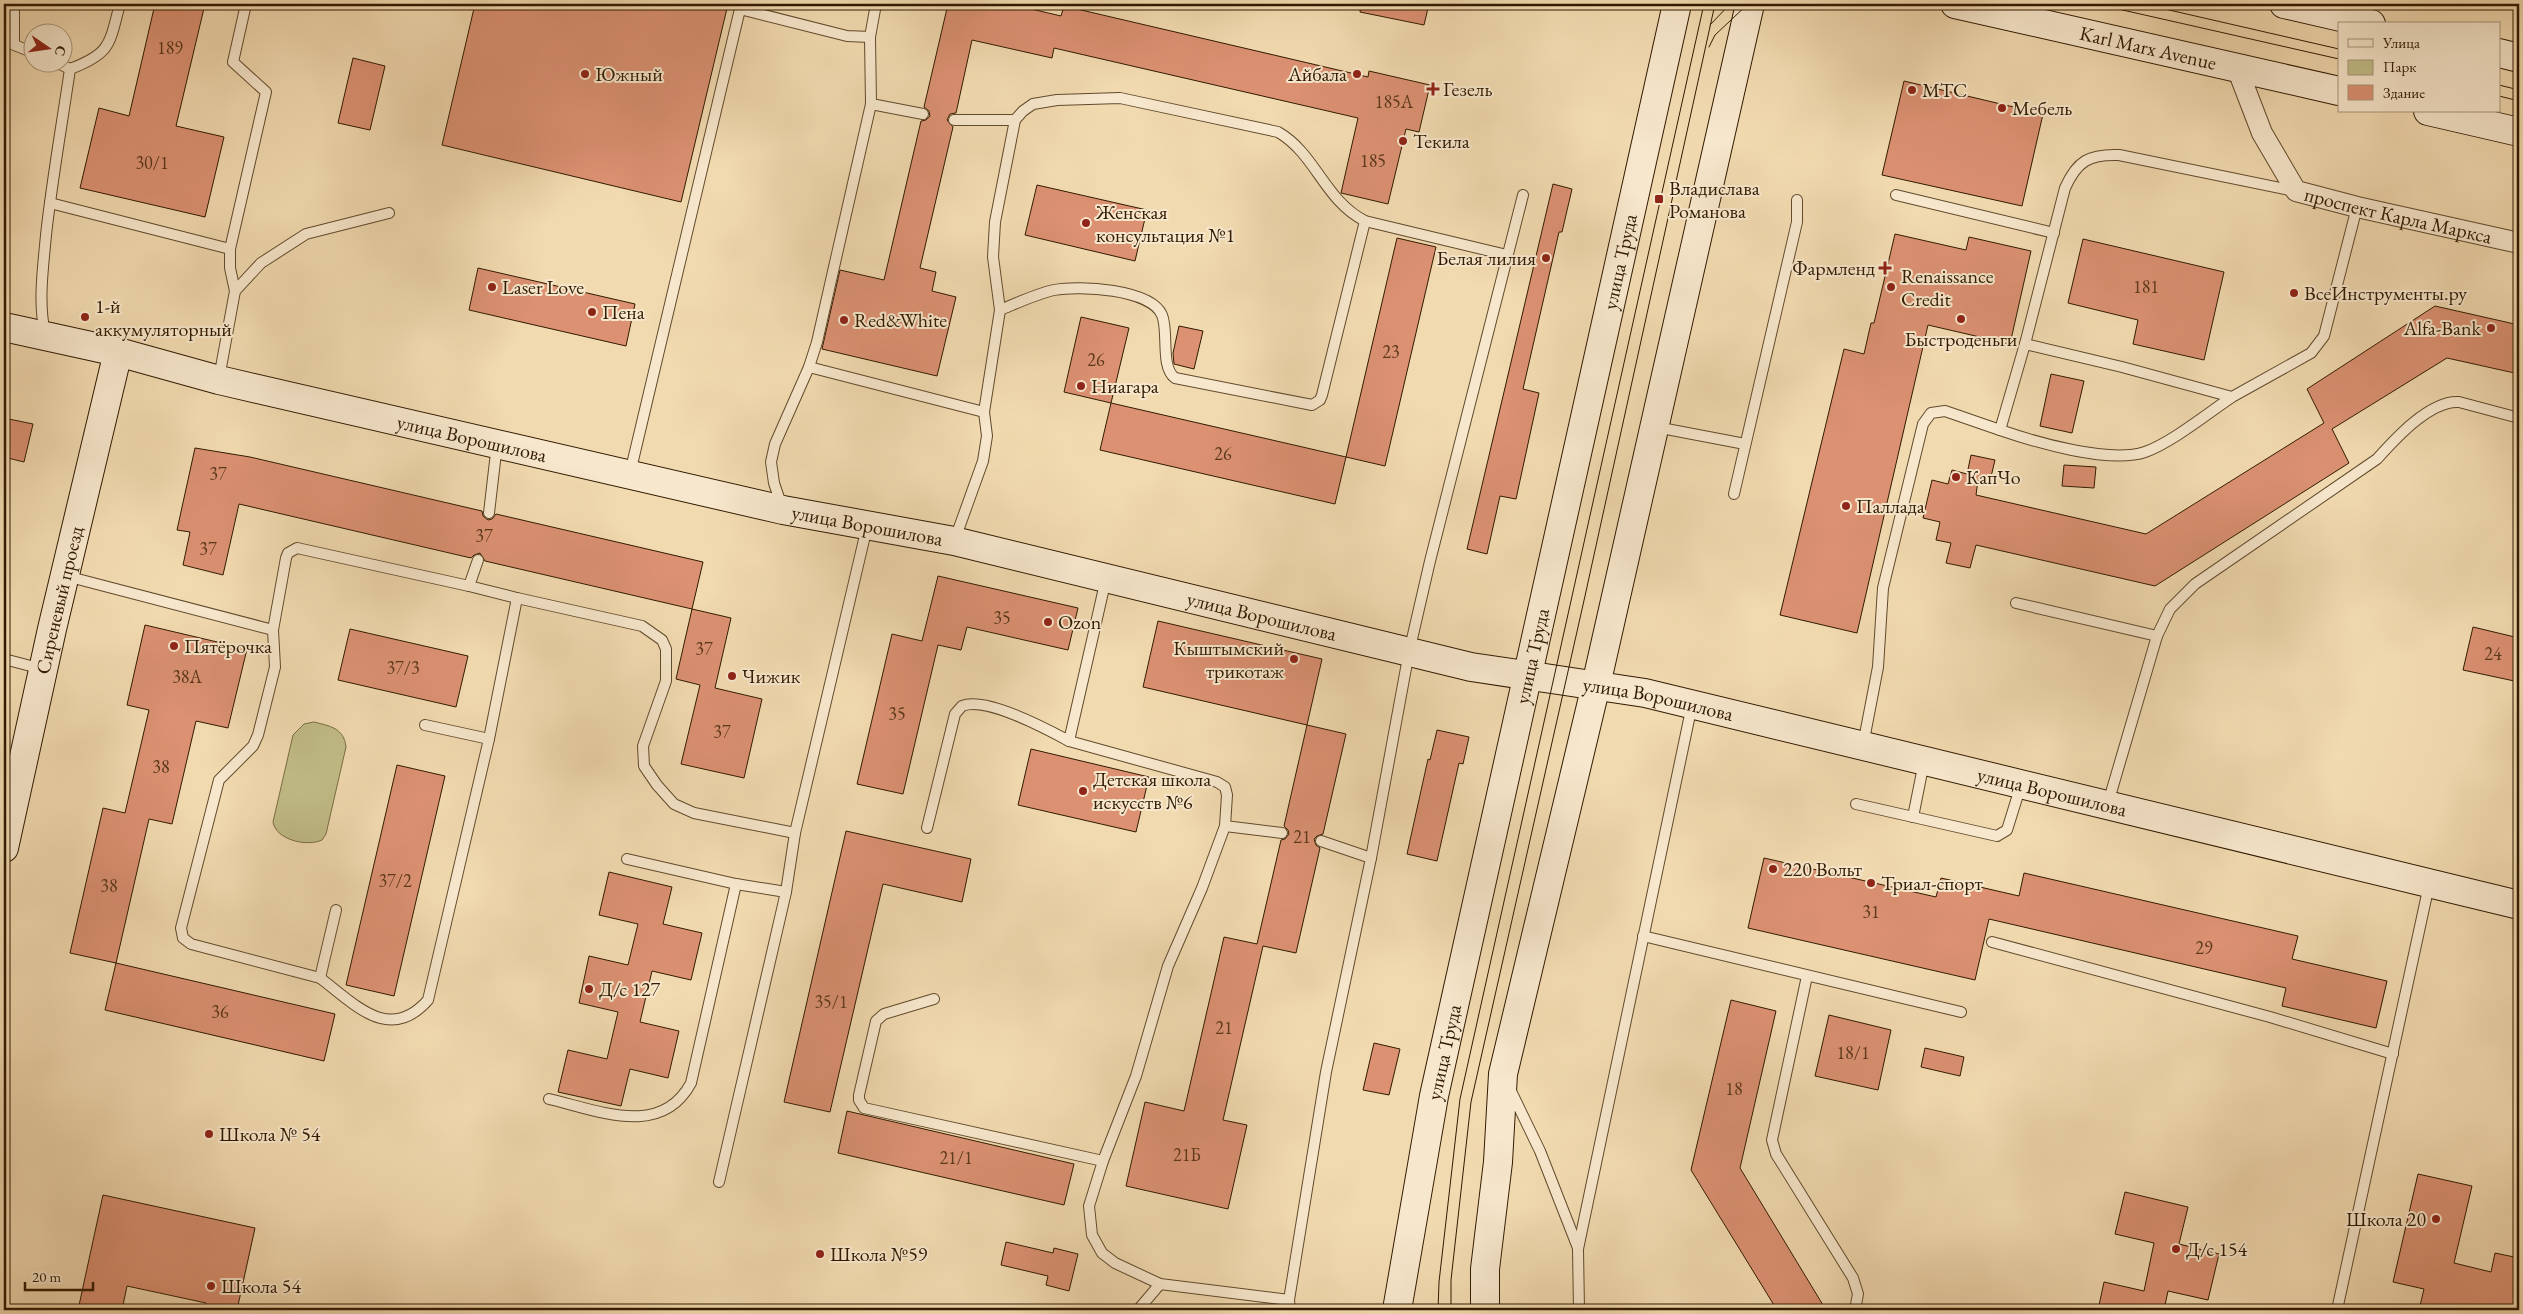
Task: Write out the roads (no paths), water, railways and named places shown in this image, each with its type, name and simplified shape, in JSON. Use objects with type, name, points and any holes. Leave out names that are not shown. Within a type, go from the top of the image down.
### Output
[{"type":"main road","name":"улица Труда","points":[[1397,1310],[1434,1096],[1678,4]]},
{"type":"main road","points":[[1485,1310],[1485,1269],[1498,1162],[1503,1074],[1596,685],[1750,4]]},
{"type":"main road","name":"Karl Marx Avenue","points":[[1955,4],[2338,91]]},
{"type":"main road","points":[[2284,4],[2362,22]]},
{"type":"main road","points":[[2500,53],[2519,58]]},
{"type":"main road","points":[[2432,112],[2519,132]]},
{"type":"main road","name":"улица Ворошилова","points":[[4,327],[118,352],[218,380],[783,510],[867,527],[954,541],[1471,667],[1645,693],[2519,905]]},
{"type":"main road","name":"Сиреневый проезд","points":[[4,848],[118,352]]},
{"type":"street","name":"проспект Карла Маркса","points":[[2237,68],[2262,133],[2296,191],[2357,207],[2519,243]]},
{"type":"lane","points":[[14,4],[9,42],[22,48]]},
{"type":"lane","points":[[72,68],[99,56],[107,46],[120,4]]},
{"type":"lane","points":[[218,380],[235,291],[230,268],[230,249],[266,92],[233,62],[246,4]]},
{"type":"lane","points":[[783,510],[774,483],[771,462],[775,444],[809,368],[819,332],[871,104],[870,37],[876,4]]},
{"type":"lane","points":[[629,475],[740,7],[847,36],[870,37]]},
{"type":"lane","points":[[45,336],[40,310],[41,285],[50,203],[70,72]]},
{"type":"lane","points":[[954,541],[983,461],[987,436],[984,412],[1000,310],[993,257],[995,222],[1015,120],[1033,104],[1056,100],[1120,98],[1278,132],[1294,141],[1338,202],[1350,213],[1365,221],[1507,255]]},
{"type":"lane","points":[[871,104],[923,114]]},
{"type":"lane","points":[[954,120],[1015,120]]},
{"type":"lane","points":[[2000,430],[2065,188],[2072,172],[2085,160],[2101,154],[2119,156],[2296,191]]},
{"type":"lane","points":[[926,828],[956,714],[962,706],[972,704],[1021,716],[1069,741],[1222,784],[1227,795],[1226,826],[1189,920],[1168,966],[1136,1076],[1103,1161],[1089,1206],[1092,1236],[1102,1253],[1108,1258],[1160,1284],[1289,1305],[1326,1072],[1371,858],[1409,652],[1430,561],[1523,195]]},
{"type":"lane","points":[[1896,195],[2054,233]]},
{"type":"lane","points":[[1734,494],[1797,222],[1797,200]]},
{"type":"lane","points":[[50,203],[230,249]]},
{"type":"lane","points":[[1863,746],[1878,667],[1884,588],[1926,418],[1938,410],[2048,446],[2130,455],[2145,452],[2159,445],[2232,397],[2311,353],[2321,343],[2357,207]]},
{"type":"lane","points":[[235,291],[261,264],[306,234],[389,213]]},
{"type":"lane","points":[[1000,310],[1054,290],[1088,287],[1146,299],[1156,307],[1162,316],[1168,368],[1175,378],[1312,406],[1322,396],[1365,221]]},
{"type":"lane","points":[[2024,344],[2122,367],[2232,397]]},
{"type":"lane","points":[[809,368],[984,412]]},
{"type":"lane","points":[[2107,805],[2158,636],[2170,609],[2195,584],[2377,459],[2400,432],[2439,406],[2459,402],[2519,418]]},
{"type":"lane","points":[[1655,427],[1746,444]]},
{"type":"lane","points":[[489,513],[498,444]]},
{"type":"lane","points":[[719,1182],[786,892],[795,833],[867,527]]},
{"type":"lane","points":[[517,598],[490,739],[428,1000],[418,1011],[398,1021],[388,1021],[359,1007],[320,978],[186,942],[181,933],[219,780],[253,746],[258,735],[275,667],[273,630],[286,558],[292,550],[297,548],[642,626],[654,632],[662,640],[666,649],[666,681],[643,746],[644,766],[657,785],[674,804],[694,813],[795,833]]},
{"type":"lane","points":[[469,586],[478,560]]},
{"type":"lane","points":[[65,576],[273,630]]},
{"type":"lane","points":[[1069,741],[1106,578]]},
{"type":"lane","points":[[2016,603],[2158,636]]},
{"type":"lane","points":[[4,659],[44,670]]},
{"type":"lane","points":[[1579,1310],[1578,1249],[1692,704]]},
{"type":"lane","points":[[425,725],[490,739]]},
{"type":"lane","points":[[1913,817],[1924,761]]},
{"type":"lane","points":[[1856,804],[1997,836],[2007,830],[2022,784]]},
{"type":"lane","points":[[1226,826],[1282,833]]},
{"type":"lane","points":[[1322,841],[1371,858]]},
{"type":"lane","points":[[627,859],[736,884],[786,892]]},
{"type":"lane","points":[[549,1099],[626,1117],[643,1117],[658,1114],[674,1105],[685,1094],[691,1083],[736,884]]},
{"type":"lane","points":[[2337,1310],[2430,884]]},
{"type":"lane","points":[[320,978],[336,910]]},
{"type":"lane","points":[[1643,936],[1961,1012]]},
{"type":"lane","points":[[1992,942],[2270,1017],[2393,1054]]},
{"type":"lane","points":[[1807,976],[1772,1140],[1776,1154],[1853,1278],[1858,1294],[1855,1310]]},
{"type":"lane","points":[[934,999],[884,1014],[876,1021],[859,1095],[859,1100],[864,1108],[1103,1161]]},
{"type":"lane","points":[[1503,1074],[1540,1151],[1578,1249]]},
{"type":"lane","points":[[1138,1310],[1160,1284]]},
{"type":"tram line","points":[[1438,1310],[1439,1282],[1460,1099],[1704,4]]},
{"type":"tram line","points":[[1451,1310],[1451,1280],[1471,1102],[1585,596],[1715,4]]},
{"type":"tram line","points":[[1710,25],[1730,4]]},
{"type":"tram line","points":[[1709,47],[1715,35],[1748,4]]},
{"type":"tram line","points":[[2096,4],[2338,59]]},
{"type":"tram line","points":[[2143,4],[2338,49]]},
{"type":"tram line","points":[[2500,85],[2519,90]]},
{"type":"tram line","points":[[2500,96],[2519,101]]},
{"type":"place","name":"Южный","points":[[585,74]]},
{"type":"place","name":"Айбала","points":[[1357,74]]},
{"type":"place","name":"Гезель","points":[[1433,89]]},
{"type":"place","name":"МТС","points":[[1912,90]]},
{"type":"place","name":"Мебель","points":[[2002,108]]},
{"type":"place","name":"Текила","points":[[1403,141]]},
{"type":"place","name":"Владислава Романова","points":[[1659,199]]},
{"type":"place","name":"Женская консультация №1","points":[[1086,223]]},
{"type":"place","name":"Белая лилия","points":[[1546,258]]},
{"type":"place","name":"Фармленд","points":[[1885,268]]},
{"type":"place","name":"Laser Love","points":[[492,287]]},
{"type":"place","name":"Renaissance Credit","points":[[1891,287]]},
{"type":"place","name":"ВсеИнструменты.ру","points":[[2294,293]]},
{"type":"place","name":"Пена","points":[[592,312]]},
{"type":"place","name":"1-й аккумуляторный","points":[[85,317]]},
{"type":"place","name":"Быстроденьги","points":[[1961,319]]},
{"type":"place","name":"Red&White","points":[[844,320]]},
{"type":"place","name":"Alfa-Bank","points":[[2491,328]]},
{"type":"place","name":"Ниагара","points":[[1081,386]]},
{"type":"place","name":"КапЧо","points":[[1956,477]]},
{"type":"place","name":"Паллада","points":[[1846,506]]},
{"type":"place","name":"Ozon","points":[[1048,622]]},
{"type":"place","name":"Пятёрочка","points":[[174,646]]},
{"type":"place","name":"Кыштымский трикотаж","points":[[1294,659]]},
{"type":"place","name":"Чижик","points":[[732,676]]},
{"type":"place","name":"Детская школа искусств №6","points":[[1083,791]]},
{"type":"place","name":"220 Вольт","points":[[1773,869]]},
{"type":"place","name":"Триал-спорт","points":[[1871,883]]},
{"type":"place","name":"Д/с 127","points":[[589,989]]},
{"type":"place","name":"Школа № 54","points":[[209,1134]]},
{"type":"place","name":"Школа 20","points":[[2436,1219]]},
{"type":"place","name":"Д/с 154","points":[[2176,1249]]},
{"type":"place","name":"Школа №59","points":[[820,1254]]},
{"type":"place","name":"Школа 54","points":[[211,1286]]}]
